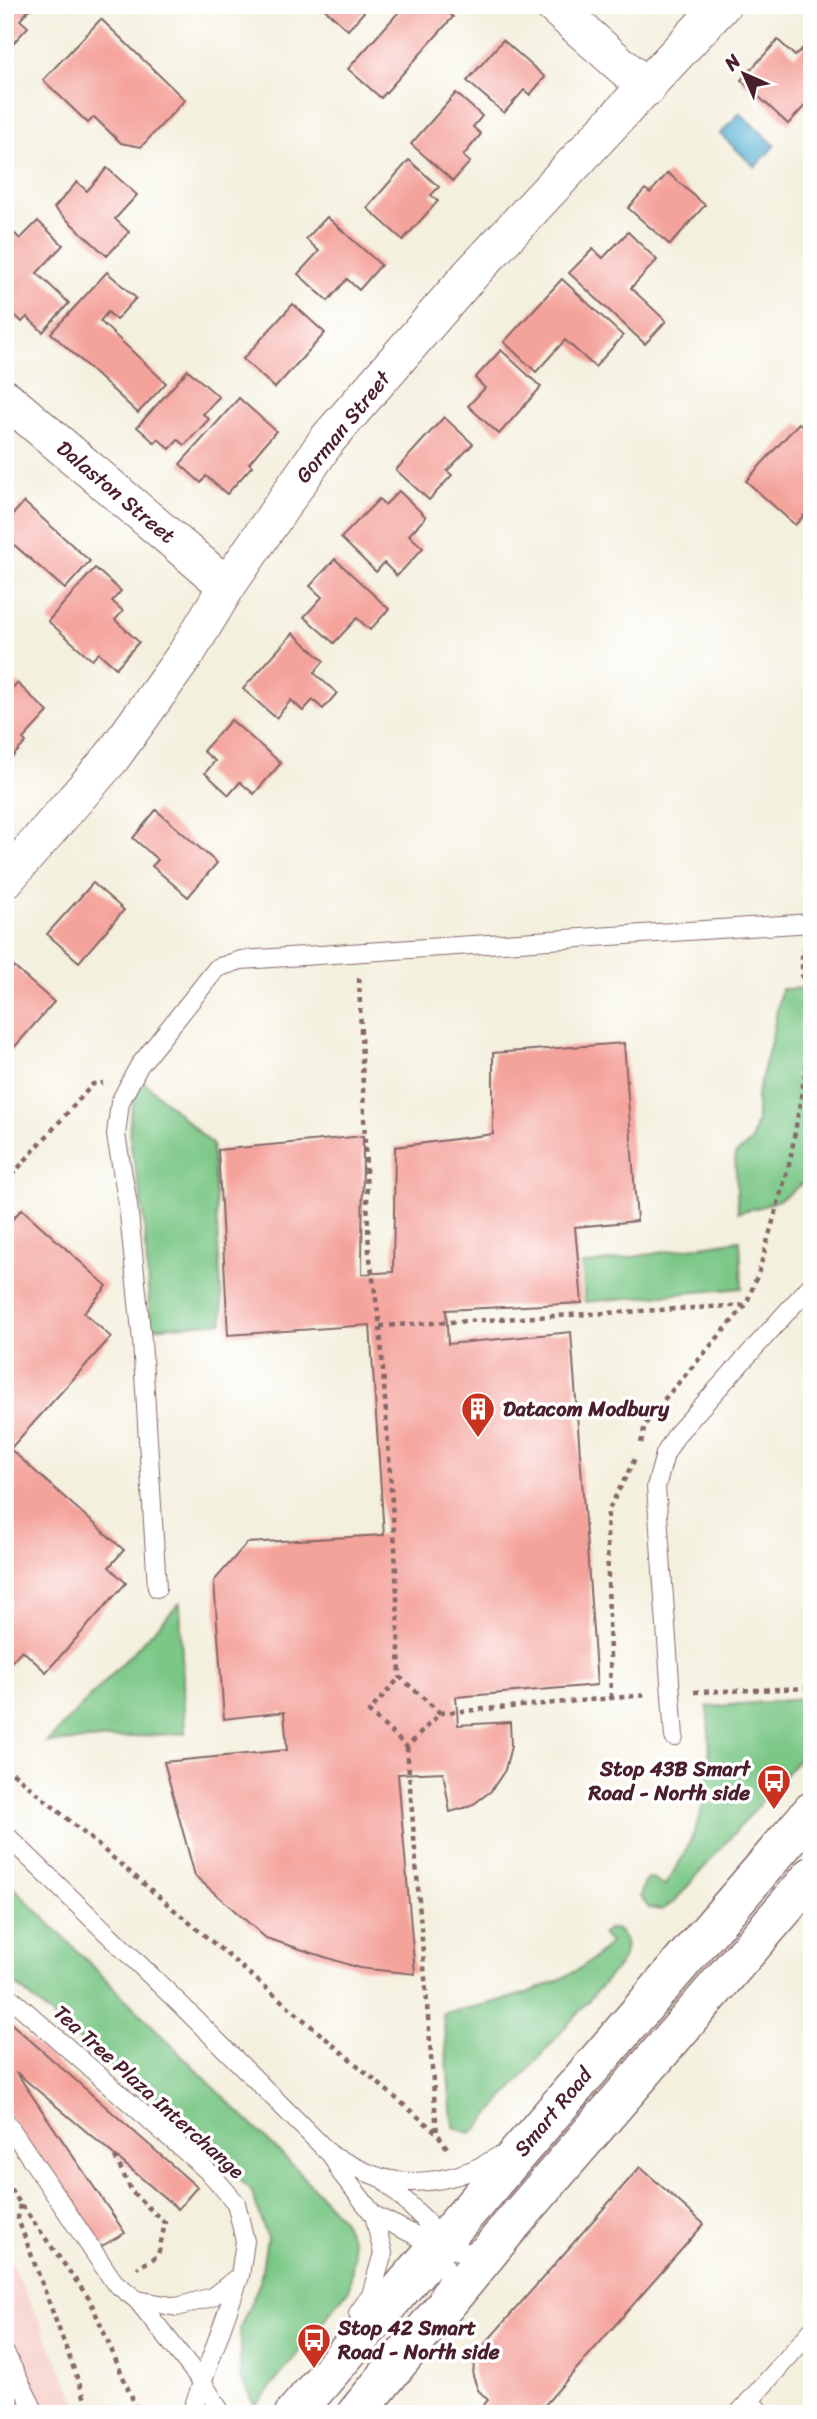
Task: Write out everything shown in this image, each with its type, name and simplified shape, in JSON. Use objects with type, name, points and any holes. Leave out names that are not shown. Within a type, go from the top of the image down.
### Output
[{"type":"main road","name":"Smart Road","points":[[292,2414],[439,2247],[812,1811]]},
{"type":"main road","name":"Smart Road","points":[[366,2402],[506,2231],[812,1876]]},
{"type":"street","points":[[553,5],[647,88]]},
{"type":"street","name":"Gorman Street","points":[[5,880],[112,757],[186,654],[227,586],[327,440],[470,275],[722,5]]},
{"type":"street","name":"Dalaston Street","points":[[5,398],[227,586]]},
{"type":"lane","points":[[156,1588],[142,1341],[128,1206],[116,1135],[120,1102],[139,1066],[217,968],[241,960],[806,923]]},
{"type":"lane","points":[[674,1737],[656,1487],[665,1454],[677,1434],[812,1284]]},
{"type":"lane","points":[[5,1834],[332,2156],[341,2173],[374,2215],[383,2253],[371,2295],[292,2414]]},
{"type":"lane","name":"Tea Tree Plaza Interchange","points":[[5,1993],[211,2174],[236,2203],[245,2241],[240,2276],[191,2414]]},
{"type":"lane","points":[[382,2178],[437,2180],[478,2170],[515,2146],[598,2059]]},
{"type":"lane","points":[[5,2120],[114,2282],[137,2300],[203,2383],[222,2414]]},
{"type":"lane","points":[[332,2156],[382,2178],[425,2220],[439,2247],[447,2277],[421,2326],[366,2402]]},
{"type":"lane","points":[[374,2215],[439,2247],[470,2252],[506,2231]]},
{"type":"lane","points":[[137,2300],[177,2307],[212,2297],[240,2276]]},
{"type":"lane","points":[[763,2414],[744,2407],[812,2330]]},
{"type":"lane","points":[[5,2353],[36,2414]]},
{"type":"path","points":[[611,1698],[608,1511],[639,1452],[645,1425],[655,1410],[746,1306],[776,1219],[790,1161],[808,1056],[810,1031],[802,974],[806,923]]},
{"type":"path","points":[[358,952],[369,1252],[380,1326],[395,1547],[400,1677],[369,1712],[407,1747],[437,2133]]},
{"type":"path","points":[[5,1183],[93,1084],[131,1080]]},
{"type":"path","points":[[380,1326],[746,1306]]},
{"type":"path","points":[[400,1677],[440,1713]]},
{"type":"path","points":[[407,1747],[440,1713],[672,1693],[812,1688]]},
{"type":"path","points":[[5,1766],[437,2133],[449,2152]]},
{"type":"path","points":[[115,2157],[132,2192],[165,2223],[158,2256],[133,2271]]},
{"type":"path","points":[[5,2181],[90,2300],[139,2414]]},
{"type":"path","points":[[20,2203],[18,2219],[88,2407],[94,2414]]},
{"type":"path","points":[[70,2414],[88,2407]]},
{"type":"shaded area","points":[[5,2250],[83,2414],[5,2414]]},
{"type":"green space","points":[[812,988],[812,1174],[795,1190],[778,1200],[738,1212],[735,1155],[751,1142],[757,1121],[757,1095],[781,989]]},
{"type":"green space","points":[[142,1080],[212,1144],[223,1322],[150,1328],[143,1213],[130,1131],[134,1098]]},
{"type":"green space","points":[[740,1240],[742,1288],[585,1302],[582,1265]]},
{"type":"green space","points":[[180,1603],[185,1733],[46,1743]]},
{"type":"green space","points":[[812,1698],[812,1744],[674,1902],[662,1910],[649,1908],[640,1896],[644,1883],[650,1878],[664,1886],[678,1865],[698,1823],[708,1779],[707,1707]]},
{"type":"green space","points":[[5,1879],[304,2177],[342,2219],[352,2240],[354,2255],[349,2289],[255,2407],[240,2376],[240,2328],[260,2282],[267,2238],[251,2190],[5,1975]]},
{"type":"green space","points":[[616,1929],[623,1936],[625,1944],[622,1962],[477,2129],[470,2133],[455,2128],[452,2121],[443,2013],[510,1998],[555,1982],[594,1958],[610,1943],[602,1934]]},
{"type":"water","points":[[740,113],[775,145],[755,167],[720,134]]},
{"type":"building","points":[[5,5],[33,5],[20,20],[28,27],[5,52]]},
{"type":"building","points":[[320,5],[370,5],[348,30]]},
{"type":"building","points":[[405,5],[440,5],[453,17],[381,98],[348,69]]},
{"type":"building","points":[[101,19],[185,100],[141,147],[121,143],[94,117],[88,123],[43,80]]},
{"type":"building","points":[[503,40],[545,77],[530,95],[524,90],[504,113],[467,81]]},
{"type":"building","points":[[778,40],[795,56],[807,44],[812,49],[812,98],[788,124],[741,80]]},
{"type":"building","points":[[456,93],[482,116],[473,127],[481,134],[463,156],[470,162],[453,181],[411,144]]},
{"type":"building","points":[[409,160],[439,187],[431,195],[438,201],[403,240],[367,208]]},
{"type":"building","points":[[107,168],[137,195],[115,219],[129,232],[107,256],[54,208],[77,182],[87,191]]},
{"type":"building","points":[[668,173],[705,205],[670,245],[628,208],[645,189],[650,193]]},
{"type":"building","points":[[327,217],[381,265],[359,290],[347,279],[328,301],[298,274],[319,251],[306,239]]},
{"type":"building","points":[[38,221],[63,245],[37,273],[69,303],[43,332],[27,317],[22,322],[5,306],[11,300],[5,295],[5,236],[11,230],[20,239]]},
{"type":"building","points":[[628,232],[657,260],[631,288],[666,321],[645,344],[569,273],[593,249],[603,258]]},
{"type":"building","points":[[107,272],[136,298],[116,320],[108,312],[100,321],[166,383],[138,413],[51,333]]},
{"type":"building","points":[[562,279],[623,336],[595,367],[565,340],[536,372],[504,342]]},
{"type":"building","points":[[293,304],[325,333],[275,388],[243,359]]},
{"type":"building","points":[[501,350],[541,387],[499,434],[468,406],[485,388],[475,378]]},
{"type":"building","points":[[188,370],[219,397],[203,414],[209,419],[185,445],[178,440],[170,449],[158,439],[155,443],[137,427]]},
{"type":"building","points":[[239,398],[276,431],[249,463],[252,466],[227,494],[206,476],[201,483],[180,464]]},
{"type":"building","points":[[444,417],[473,444],[447,471],[452,475],[429,500],[396,470]]},
{"type":"building","points":[[799,423],[812,434],[812,507],[795,525],[746,481]]},
{"type":"building","points":[[399,491],[426,517],[409,535],[423,548],[397,576],[384,563],[376,572],[341,538],[379,499],[385,505]]},
{"type":"building","points":[[24,502],[90,561],[65,589],[5,537],[5,523]]},
{"type":"building","points":[[335,559],[389,609],[370,630],[357,618],[334,643],[304,617],[322,597],[310,586]]},
{"type":"building","points":[[95,568],[121,591],[112,601],[123,611],[115,620],[139,642],[116,668],[99,653],[92,660],[48,621]]},
{"type":"building","points":[[293,633],[324,661],[314,673],[337,693],[323,709],[313,700],[303,711],[291,700],[276,718],[243,689]]},
{"type":"building","points":[[17,683],[48,712],[23,739],[26,742],[5,765],[5,696]]},
{"type":"building","points":[[231,720],[281,763],[254,794],[240,782],[229,795],[205,773],[215,761],[203,751]]},
{"type":"building","points":[[156,810],[217,863],[188,897],[152,866],[158,860],[133,838]]},
{"type":"building","points":[[93,883],[124,910],[79,962],[47,934]]},
{"type":"building","points":[[14,967],[54,1002],[5,1058],[5,977]]},
{"type":"building","name":"Datacom Modbury","points":[[624,1043],[637,1221],[575,1227],[582,1303],[446,1310],[448,1344],[571,1332],[597,1685],[456,1697],[458,1725],[510,1722],[511,1746],[505,1770],[491,1791],[471,1806],[450,1812],[443,1772],[398,1774],[415,1974],[359,1968],[266,1938],[195,1876],[164,1762],[287,1750],[284,1712],[224,1719],[214,1581],[247,1543],[384,1535],[370,1325],[228,1335],[218,1150],[363,1136],[362,1274],[393,1272],[395,1147],[493,1134],[493,1053]]},
{"type":"building","points":[[22,1209],[107,1286],[84,1313],[111,1337],[10,1449],[124,1550],[109,1567],[126,1583],[46,1672],[22,1650],[5,1669],[5,1227]]},
{"type":"building","points":[[5,2018],[197,2187],[178,2209],[16,2072],[125,2233],[100,2247],[5,2109]]},
{"type":"building","points":[[640,2167],[704,2224],[537,2414],[476,2414],[488,2400],[478,2390],[473,2376],[474,2363],[482,2347]]},
{"type":"place","name":"Datacom Modbury","points":[[478,1439]]},
{"type":"place","name":"Stop 43B Smart Road - North side","points":[[774,1811]]},
{"type":"place","name":"Stop 42 Smart Road - North side","points":[[314,2370]]}]
